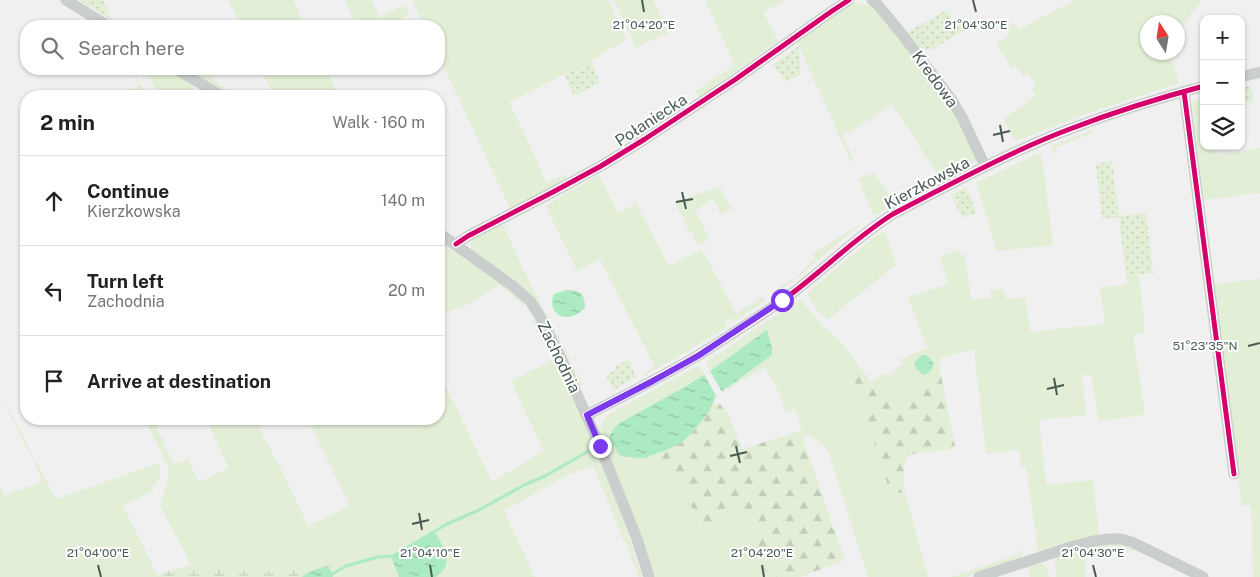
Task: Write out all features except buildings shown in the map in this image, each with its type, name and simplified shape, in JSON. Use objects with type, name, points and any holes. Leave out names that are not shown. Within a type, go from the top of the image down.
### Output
[{"type":"street","points":[[66,0],[98,20]]},
{"type":"street","name":"Połaniecka","points":[[456,244],[601,166],[645,140],[849,0]]},
{"type":"street","name":"Kredowa","points":[[872,0],[901,33],[952,100],[963,118],[985,166]]},
{"type":"street","points":[[1245,76],[1260,72]]},
{"type":"street","points":[[186,75],[212,90]]},
{"type":"street","name":"Kierzkowska","points":[[587,415],[698,356],[796,290],[877,225],[911,205],[985,166],[1070,128],[1200,87]]},
{"type":"street","points":[[1184,92],[1234,474]]},
{"type":"street","name":"Zachodnia","points":[[445,237],[513,286],[530,302],[539,315],[587,415],[637,539],[649,577]]},
{"type":"street","points":[[980,577],[1074,546],[1109,539],[1121,539],[1132,542],[1203,577]]},
{"type":"green space","points":[[79,0],[103,0],[111,20]]},
{"type":"green space","points":[[228,0],[293,0],[302,20],[238,20]]},
{"type":"green space","points":[[344,0],[371,0],[380,17],[404,5],[410,15],[399,20],[354,20]]},
{"type":"green space","points":[[412,0],[608,0],[627,40],[602,53],[602,55],[509,102],[547,183],[566,174],[568,180],[511,210],[445,70],[445,20],[421,20]]},
{"type":"green space","points":[[614,0],[653,0],[668,33],[636,48]]},
{"type":"green space","points":[[705,0],[784,1],[763,12],[778,41],[699,98],[695,91],[735,65]]},
{"type":"green space","points":[[1074,0],[1202,0],[1185,22],[1185,15],[1140,15],[1140,60],[1172,60],[1179,83],[1077,117],[1016,141],[1003,119],[1036,96],[1032,89],[1036,86],[1028,74],[1023,77],[1016,66],[1012,69],[996,43],[1009,36],[1006,28],[1015,23],[1019,30]]},
{"type":"green space","points":[[855,3],[867,5],[876,10],[941,93],[962,127],[977,160],[940,178],[892,104],[853,130],[842,135],[854,161],[851,162],[798,41],[849,5]]},
{"type":"green space","points":[[947,10],[953,21],[962,17],[968,28],[933,49],[920,50],[907,35],[909,31]]},
{"type":"green space","points":[[799,46],[801,74],[786,82],[773,65]]},
{"type":"green space","points":[[591,61],[600,83],[574,96],[564,74]]},
{"type":"green space","points":[[134,75],[143,90],[131,90],[139,86]]},
{"type":"green space","points":[[149,75],[178,75],[188,81],[194,90],[156,90]]},
{"type":"green space","points":[[210,75],[216,82],[228,90],[220,90],[198,76]]},
{"type":"green space","points":[[264,75],[329,75],[336,90],[271,90]]},
{"type":"green space","points":[[1251,86],[1254,101],[1245,102],[1245,87]]},
{"type":"green space","points":[[1200,99],[1200,150],[1216,150],[1217,155],[1260,148],[1260,193],[1204,200],[1192,101]]},
{"type":"green space","points":[[1092,130],[1093,133],[1057,147],[1053,156],[1051,146]]},
{"type":"green space","points":[[1039,153],[1042,157],[1053,245],[997,251],[976,183]]},
{"type":"green space","points":[[1112,161],[1119,216],[1146,213],[1153,273],[1126,276],[1119,217],[1102,219],[1096,164]]},
{"type":"green space","points":[[873,173],[897,203],[874,216],[858,179]]},
{"type":"green space","points":[[599,175],[618,213],[636,203],[669,266],[700,250],[705,254],[736,314],[763,297],[765,301],[734,322],[732,317],[724,322],[727,327],[644,376],[642,374],[655,367],[600,259],[577,271],[546,206]]},
{"type":"green space","points":[[720,187],[731,208],[722,215],[713,199],[695,210],[710,239],[698,246],[692,232],[689,232],[675,201]]},
{"type":"green space","points":[[966,187],[977,213],[962,217],[951,195]]},
{"type":"green space","points":[[863,222],[797,278],[774,295],[772,292],[796,277],[815,258],[813,253]]},
{"type":"green space","points":[[503,224],[522,267],[583,385],[579,386],[536,302],[530,294],[515,280],[472,250],[471,244],[475,238]]},
{"type":"green space","points":[[885,232],[896,265],[827,320],[811,303],[807,293],[876,236]]},
{"type":"green space","points":[[445,243],[498,281],[522,301],[525,307],[500,285],[466,305],[445,312]]},
{"type":"green space","points":[[957,250],[965,258],[971,300],[991,298],[989,290],[1004,289],[1006,300],[1025,297],[1030,332],[1105,324],[1100,287],[1127,284],[1126,276],[1139,275],[1145,332],[1133,335],[1145,415],[1099,421],[1091,374],[1082,375],[1086,415],[1039,420],[1046,485],[1093,480],[1099,533],[1097,536],[1038,551],[1026,467],[1021,467],[1019,450],[986,454],[974,349],[939,359],[940,370],[928,373],[922,377],[918,388],[902,397],[893,399],[883,398],[877,393],[870,382],[886,373],[888,376],[897,371],[896,368],[903,364],[901,359],[927,348],[908,297],[948,284],[940,257]]},
{"type":"green space","points":[[1260,279],[1260,577],[1253,577],[1251,505],[1242,506],[1215,284]]},
{"type":"green space","points":[[800,299],[821,324],[845,347],[865,374],[857,377],[893,494],[905,492],[928,577],[868,577],[830,457],[825,447],[810,435],[802,437],[790,434],[802,430],[795,409],[786,412],[778,391],[765,367],[728,389],[772,348],[767,331],[710,371],[706,362]]},
{"type":"green space","points":[[531,321],[536,321],[544,335],[584,424],[621,515],[642,577],[639,577],[593,466],[570,474],[504,511],[535,577],[0,577],[0,487],[5,496],[42,481],[32,455],[27,450],[0,393],[56,499],[159,463],[160,476],[152,487],[153,491],[123,505],[157,575],[191,565],[160,505],[168,479],[168,466],[148,425],[156,425],[174,464],[188,459],[199,482],[229,468],[209,425],[264,425],[259,427],[308,526],[350,506],[310,425],[445,425],[445,384],[492,482],[544,451],[511,381],[552,360],[537,326]]},
{"type":"green space","points":[[628,360],[636,377],[614,390],[606,375],[616,370],[614,367]]},
{"type":"green space","points":[[699,365],[704,374],[612,431],[609,437],[611,442],[646,457],[656,453],[659,463],[666,460],[701,522],[719,519],[737,510],[748,515],[767,577],[654,577],[641,537],[600,431],[609,414]]},
{"type":"green space","points":[[940,370],[955,447],[950,450],[911,454],[904,467],[905,492],[893,494],[890,492],[854,380],[865,374],[880,396],[890,399],[913,392],[918,388],[922,377],[928,373]]},
{"type":"green space","points":[[713,404],[720,404],[729,416],[742,449],[790,434],[802,437],[845,560],[800,577],[767,577],[748,515],[738,510],[730,512],[713,522],[700,522],[666,460],[659,463],[656,453],[674,445],[690,434],[702,421]]},
{"type":"green space","points":[[1118,544],[1138,551],[1114,546],[1085,549],[1085,577],[1056,577],[1056,557],[1093,545]]},
{"type":"green space","points":[[1024,550],[1021,558],[1018,560],[966,577],[951,577],[1019,554],[1020,551]]},
{"type":"green space","points":[[324,562],[333,568],[338,577],[144,577],[191,566],[284,572]]},
{"type":"green space","points":[[1039,562],[1047,568],[1049,577],[1030,577],[1027,565]]},
{"type":"water","points":[[566,290],[581,293],[584,299],[585,308],[570,317],[559,315],[552,306],[554,294]]},
{"type":"water","points":[[767,330],[772,355],[716,396],[710,410],[693,432],[681,443],[646,457],[622,455],[611,442],[609,437],[618,424],[710,371]]},
{"type":"water","points":[[923,355],[930,358],[933,363],[933,368],[925,375],[917,370],[914,365],[917,359]]},
{"type":"water","points":[[434,532],[442,544],[447,558],[443,570],[436,577],[399,577],[392,559],[393,556]]},
{"type":"water","points":[[326,566],[330,569],[333,577],[302,577],[309,572]]},
{"type":"pier","points":[[710,371],[722,392],[716,396],[704,374]]},
{"type":"waterway","points":[[606,443],[611,442],[613,444]]},
{"type":"waterway","points":[[327,577],[346,566],[378,557],[393,556],[447,524],[477,511],[526,484],[545,476],[594,448]]},
{"type":"waterway","points":[[618,451],[622,455],[646,457]]},
{"type":"cycle path","points":[[456,244],[601,166],[645,139],[736,79],[849,0]]},
{"type":"cycle path","points":[[587,415],[683,364],[783,300],[864,234],[893,214],[990,164],[1054,135],[1153,100],[1200,87]]},
{"type":"cycle path","points":[[1184,92],[1234,474]]},
{"type":"route","points":[[600,446],[587,415],[698,356],[782,300]]}]
